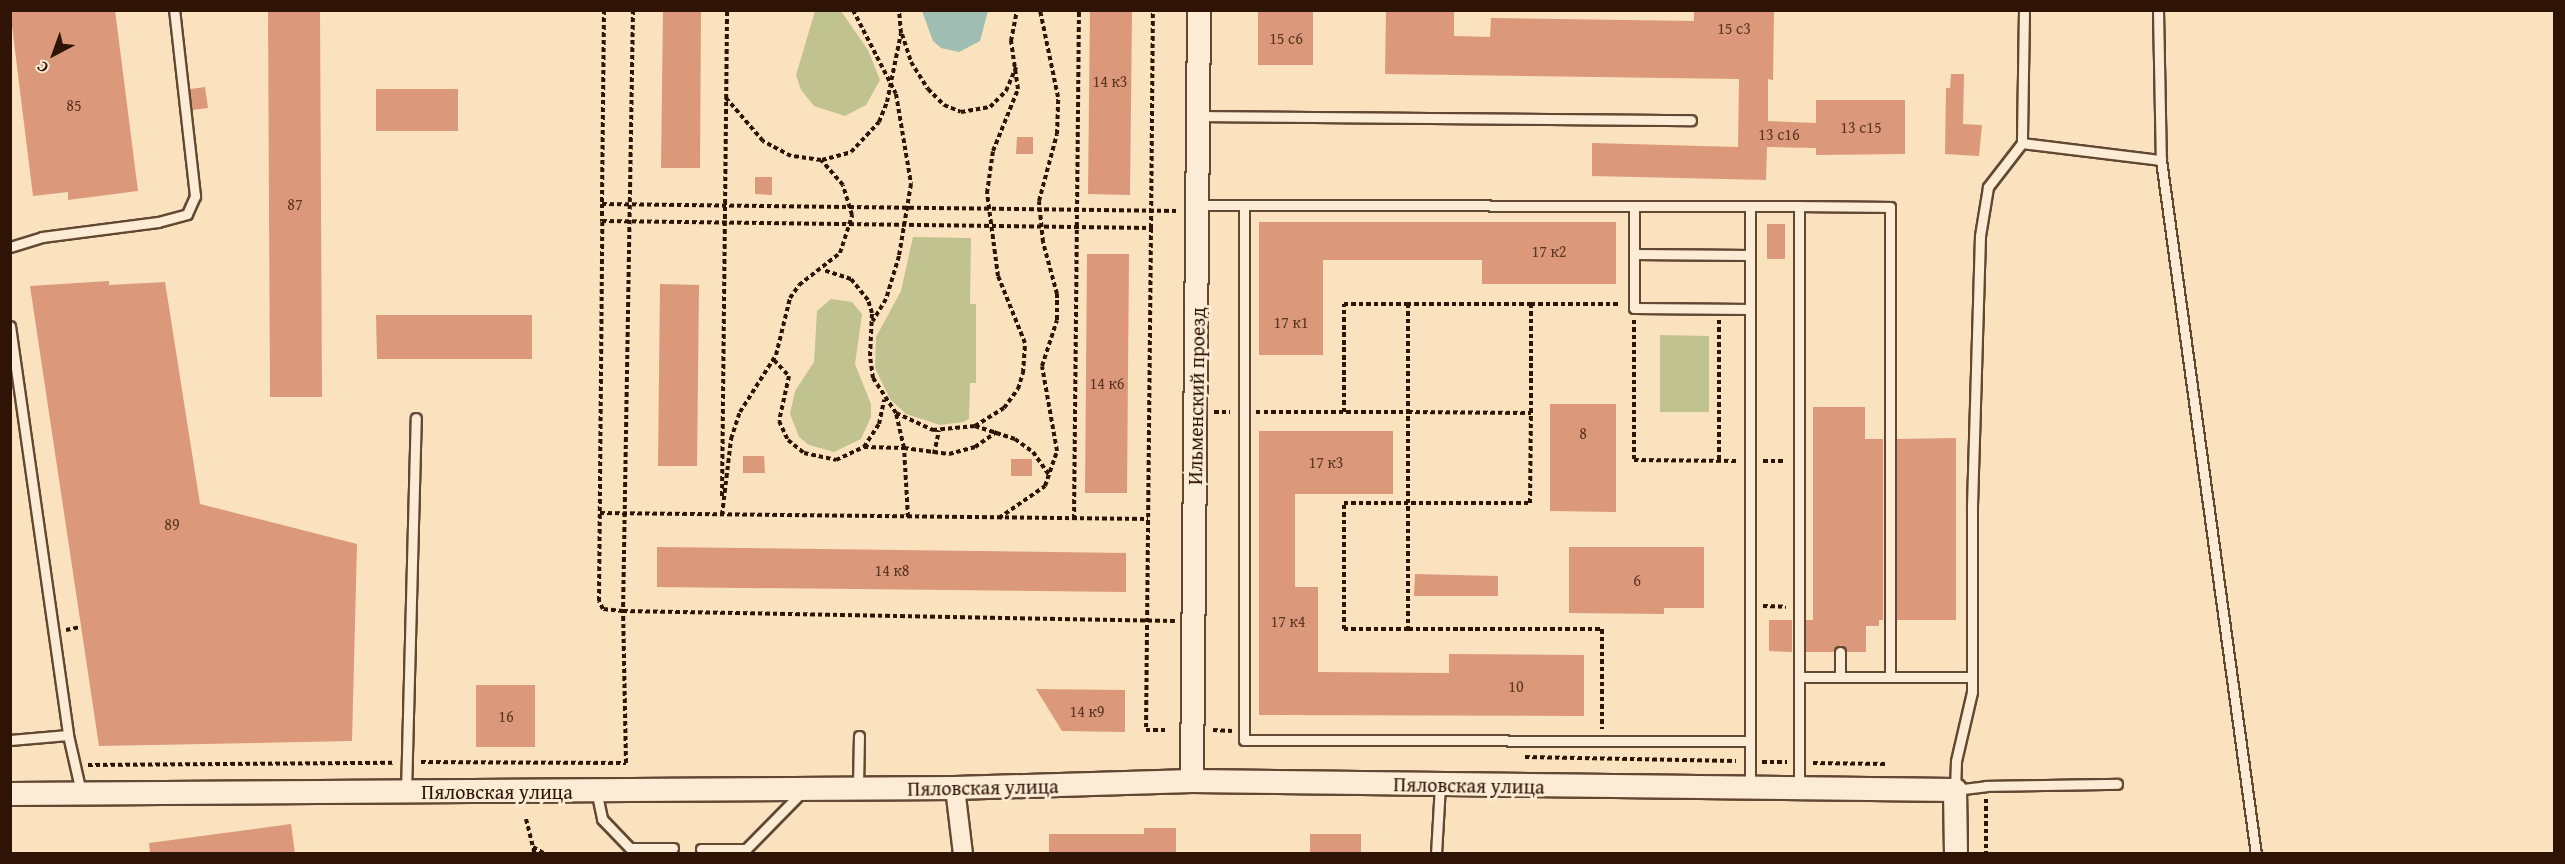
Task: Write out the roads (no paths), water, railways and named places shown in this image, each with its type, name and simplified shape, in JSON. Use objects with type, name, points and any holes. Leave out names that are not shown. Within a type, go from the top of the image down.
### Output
[{"type":"street","name":"Ильменский проезд","points":[[1192,781],[1199,10]]},
{"type":"street","name":"Пяловская улица","points":[[10,794],[956,788],[1192,781],[1955,790]]},
{"type":"street","points":[[956,788],[963,854]]},
{"type":"street","points":[[1955,790],[1956,854]]},
{"type":"lane","points":[[10,247],[42,237],[158,222],[188,214],[195,196],[174,10]]},
{"type":"lane","points":[[2024,10],[2022,143],[1988,187],[1980,236],[1972,508],[1971,706],[1956,762],[1955,790],[1986,786],[2117,784]]},
{"type":"lane","points":[[2157,10],[2161,160],[2256,854]]},
{"type":"lane","points":[[1198,116],[1692,120]]},
{"type":"lane","points":[[2022,143],[2161,160]]},
{"type":"lane","points":[[1244,205],[1244,740],[1750,741]]},
{"type":"lane","points":[[1198,208],[1244,205],[1890,207],[1890,677]]},
{"type":"lane","points":[[1634,206],[1634,306],[1750,309]]},
{"type":"lane","points":[[1750,206],[1750,788]]},
{"type":"lane","points":[[1798,788],[1799,207]]},
{"type":"lane","points":[[1634,254],[1750,255]]},
{"type":"lane","points":[[10,326],[68,735],[81,794]]},
{"type":"lane","points":[[406,792],[416,418]]},
{"type":"lane","points":[[1840,652],[1840,677]]},
{"type":"lane","points":[[1799,677],[1972,677]]},
{"type":"lane","points":[[10,740],[68,735]]},
{"type":"lane","points":[[858,789],[859,736]]},
{"type":"lane","points":[[1436,854],[1440,784]]},
{"type":"lane","points":[[701,849],[746,849],[804,789]]},
{"type":"lane","points":[[596,790],[602,819],[630,848],[673,848]]},
{"type":"water","points":[[922,10],[988,11],[980,41],[959,52],[941,48],[933,41]]}]
